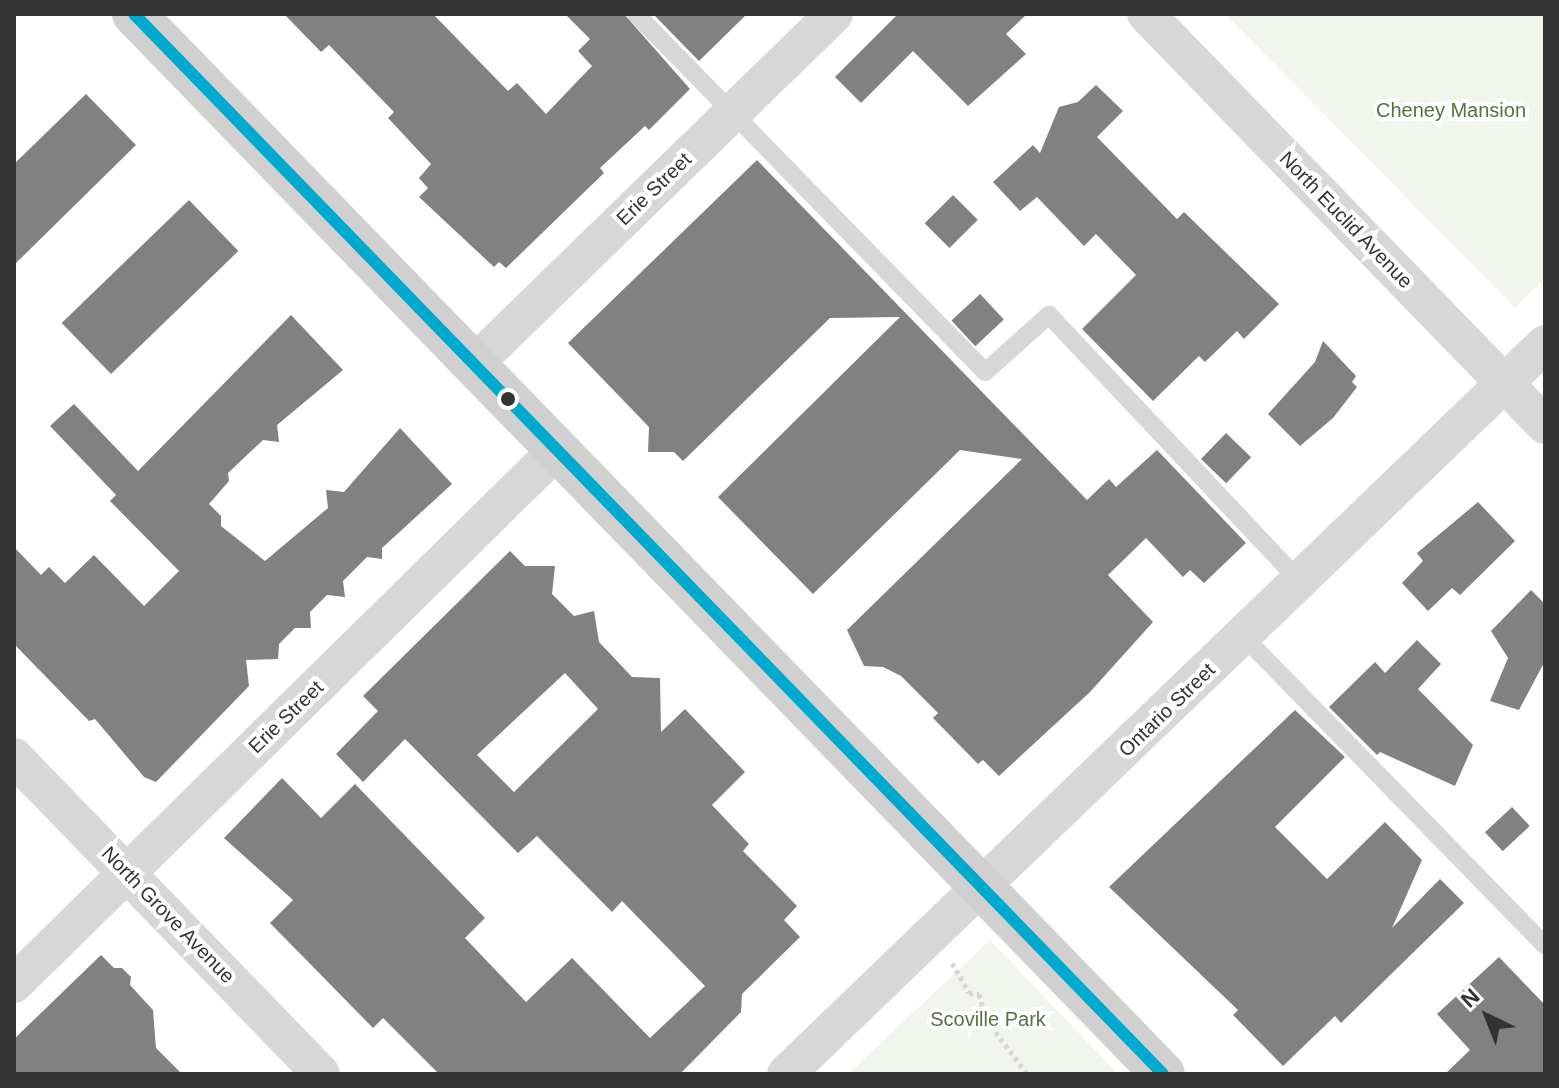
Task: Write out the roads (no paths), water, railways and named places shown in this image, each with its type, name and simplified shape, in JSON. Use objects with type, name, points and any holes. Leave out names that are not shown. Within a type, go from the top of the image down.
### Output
[{"type":"street","points":[[134,14],[1163,1074]]},
{"type":"street","name":"Erie Street","points":[[474,364],[834,14]]},
{"type":"street","name":"North Euclid Avenue","points":[[1146,14],[1545,425]]},
{"type":"street","name":"Ontario Street","points":[[786,1074],[983,888],[1545,344]]},
{"type":"street","name":"Erie Street","points":[[14,984],[557,450]]},
{"type":"street","name":"North Grove Avenue","points":[[14,757],[321,1074]]},
{"type":"lane","points":[[636,14],[985,372],[1049,315],[1300,581]]},
{"type":"lane","points":[[1243,636],[1545,945]]},
{"type":"park label","name":"Cheney Mansion","points":[[1451,110]]},
{"type":"park label","name":"Scoville Park","points":[[988,1019]]}]
